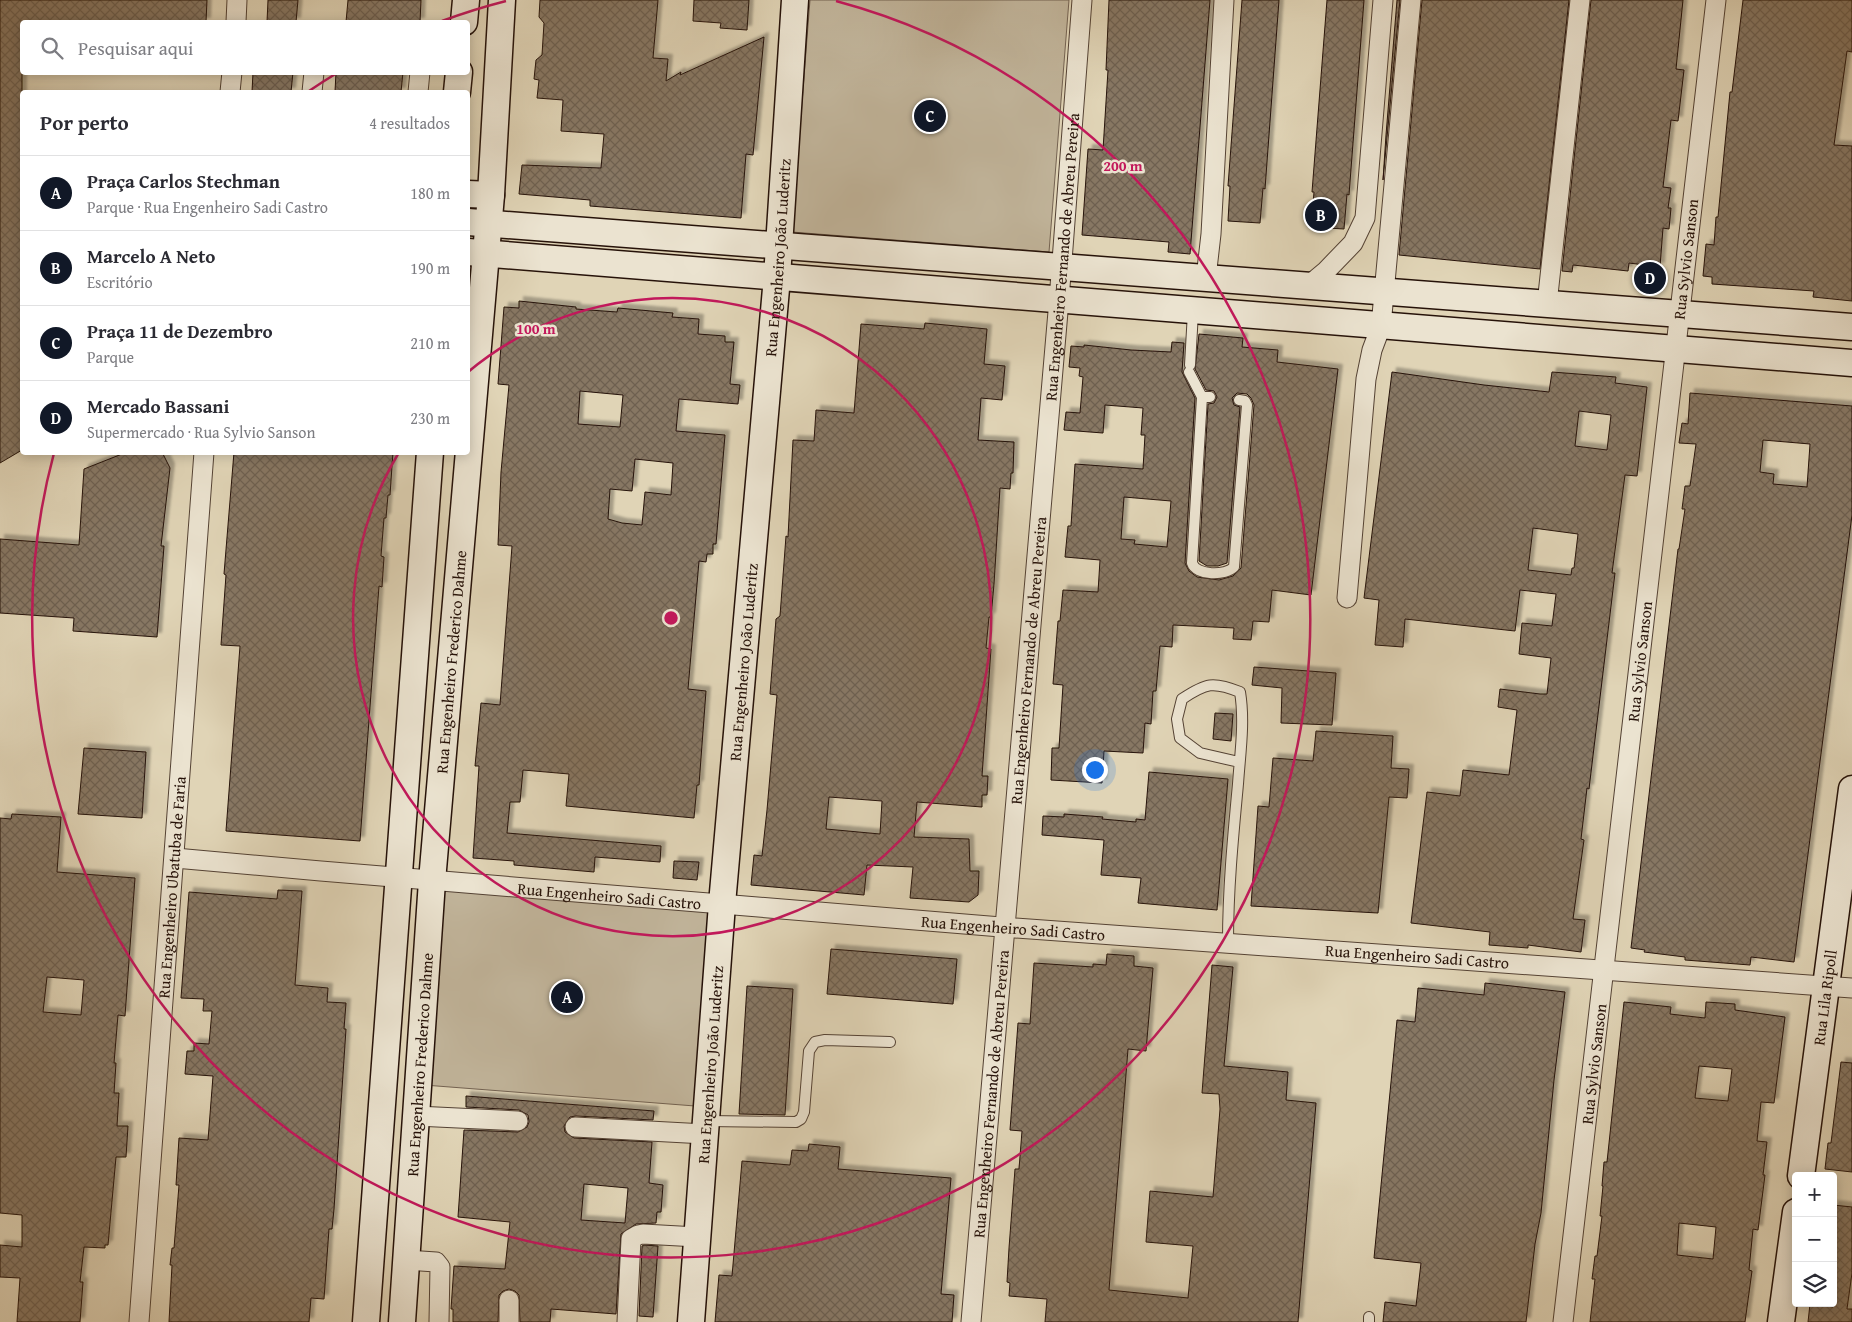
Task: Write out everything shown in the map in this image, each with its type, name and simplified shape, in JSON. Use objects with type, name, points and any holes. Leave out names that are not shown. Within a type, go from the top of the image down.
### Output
[{"type":"street","points":[[236,20],[237,0]]},
{"type":"street","points":[[464,20],[466,0]]},
{"type":"street","name":"Rua Engenheiro Frederico Dahme","points":[[470,349],[479,195],[502,0]]},
{"type":"street","name":"Rua Engenheiro João Luderitz","points":[[691,1322],[722,904],[777,277],[795,0]]},
{"type":"street","name":"Rua Engenheiro Fernando de Abreu Pereira","points":[[971,1322],[1059,300],[1082,0]]},
{"type":"street","points":[[1206,278],[1211,234],[1224,0]]},
{"type":"street","points":[[1308,286],[1353,243],[1365,218],[1383,0]]},
{"type":"street","points":[[1347,598],[1366,379],[1372,350],[1381,326],[1411,0]]},
{"type":"street","points":[[1547,304],[1580,0]]},
{"type":"street","name":"Rua Sylvio Sanson","points":[[1563,1322],[1606,968],[1674,349],[1716,0]]},
{"type":"street","points":[[230,90],[232,75]]},
{"type":"street","points":[[312,90],[314,75]]},
{"type":"street","points":[[418,90],[420,75]]},
{"type":"street","points":[[458,90],[459,75]]},
{"type":"street","points":[[478,223],[1852,328]]},
{"type":"street","points":[[476,265],[777,277],[1852,364]]},
{"type":"street","name":"Rua Engenheiro Ubatuba de Faria","points":[[139,1322],[204,455]]},
{"type":"street","points":[[366,1322],[430,455]]},
{"type":"street","name":"Rua Engenheiro Frederico Dahme","points":[[402,1322],[462,455]]},
{"type":"street","name":"Rua Lila Ripoll","points":[[1802,1172],[1852,789]]},
{"type":"street","name":"Rua Engenheiro Sadi Castro","points":[[175,858],[432,881],[1004,927],[1606,968],[1852,988]]},
{"type":"street","points":[[416,1116],[518,1121]]},
{"type":"street","points":[[576,1127],[706,1128]]},
{"type":"street","points":[[1781,1322],[1795,1217]]},
{"type":"street","points":[[627,1322],[631,1239],[643,1234],[698,1237]]},
{"type":"street","points":[[406,1260],[432,1262],[440,1267],[439,1322]]},
{"type":"street","points":[[509,1300],[509,1322]]},
{"type":"lane","points":[[1193,310],[1189,369],[1206,397],[1192,563],[1194,568],[1199,571],[1224,573],[1234,567],[1247,405],[1245,401],[1239,400]]},
{"type":"lane","points":[[1228,942],[1228,904],[1239,762],[1243,710],[1240,692],[1222,684],[1201,686],[1182,699],[1177,719],[1180,738],[1200,753],[1239,762]]},
{"type":"lane","points":[[706,1128],[796,1122],[801,1119],[804,1112],[809,1051],[815,1042],[825,1040],[890,1042]]},
{"type":"shaded area","points":[[810,0],[1069,0],[1049,252],[792,232]]},
{"type":"shaded area","points":[[439,889],[711,910],[695,1106],[424,1085]]},
{"type":"building","points":[[0,0],[207,0],[206,20],[20,20],[20,75],[22,75],[22,90],[20,90],[20,451],[0,463]]},
{"type":"building","points":[[268,0],[298,0],[296,20],[267,20]]},
{"type":"building","points":[[348,0],[421,0],[420,20],[346,20]]},
{"type":"building","points":[[540,0],[658,0],[653,58],[668,59],[666,81],[681,72],[680,75],[764,37],[753,155],[746,154],[741,218],[590,206],[590,200],[519,194],[522,165],[601,168],[604,134],[561,131],[563,100],[537,98],[539,80],[534,79],[536,60],[542,55],[544,23],[539,17]]},
{"type":"building","points":[[694,0],[749,0],[747,30],[720,28],[721,23],[693,21]]},
{"type":"building","points":[[1109,0],[1210,0],[1190,254],[1168,252],[1169,242],[1082,235],[1088,149],[1103,150],[1108,70],[1106,70]]},
{"type":"building","points":[[1242,0],[1279,0],[1265,189],[1263,188],[1260,223],[1228,221],[1230,186],[1228,186]]},
{"type":"building","points":[[1327,0],[1364,0],[1349,195],[1347,194],[1344,229],[1311,227]]},
{"type":"building","points":[[1397,0],[1400,0],[1383,180],[1386,135]]},
{"type":"building","points":[[1422,0],[1569,0],[1540,269],[1399,255]]},
{"type":"building","points":[[1591,0],[1683,0],[1676,69],[1684,70],[1678,121],[1671,120],[1663,187],[1671,188],[1668,208],[1671,208],[1669,229],[1663,228],[1660,267],[1629,263],[1628,271],[1573,265],[1572,272],[1562,271]]},
{"type":"building","points":[[1743,0],[1852,0],[1852,52],[1847,51],[1834,145],[1852,146],[1852,301],[1813,297],[1814,291],[1712,284],[1712,277],[1703,276],[1706,244],[1714,245],[1730,92],[1732,92]]},
{"type":"building","points":[[253,75],[293,75],[291,90],[252,90]]},
{"type":"building","points":[[336,75],[403,75],[401,90],[335,90]]},
{"type":"building","points":[[519,301],[576,307],[576,309],[617,312],[618,308],[673,313],[672,317],[699,319],[698,334],[725,336],[725,342],[734,342],[730,384],[740,385],[738,404],[679,399],[676,431],[725,435],[716,544],[713,544],[713,554],[707,554],[706,562],[699,561],[688,689],[706,691],[699,785],[697,785],[694,818],[566,806],[569,774],[523,770],[520,802],[510,802],[507,833],[661,846],[660,862],[595,857],[594,872],[514,865],[514,861],[473,858],[479,766],[475,766],[481,703],[500,705],[512,546],[498,545],[501,472],[509,385],[498,384],[504,307],[519,308]],"holes":[[[580,391],[623,395],[620,427],[578,424]],[[635,459],[673,463],[671,495],[645,492],[642,525],[622,523],[608,519],[610,489],[632,491]]]},
{"type":"building","points":[[925,323],[987,329],[984,364],[1005,366],[1002,400],[981,398],[978,440],[1014,442],[1013,473],[1011,473],[1010,489],[1000,488],[994,584],[986,648],[991,649],[982,776],[988,776],[987,795],[982,795],[982,807],[917,802],[914,837],[969,839],[970,871],[979,871],[978,895],[969,902],[910,898],[913,867],[867,865],[864,895],[751,885],[754,855],[762,856],[767,810],[777,695],[770,694],[776,619],[780,616],[786,536],[788,537],[793,440],[814,441],[816,410],[854,413],[861,324],[924,329]],"holes":[[[829,797],[882,801],[880,834],[826,829]]]},
{"type":"building","points":[[1199,334],[1243,338],[1242,347],[1278,350],[1277,362],[1338,369],[1311,595],[1272,590],[1269,622],[1253,621],[1251,640],[1233,639],[1234,628],[1173,625],[1172,647],[1160,646],[1156,691],[1153,691],[1151,724],[1145,723],[1143,753],[1104,751],[1102,783],[1051,780],[1052,748],[1059,748],[1063,685],[1053,684],[1058,621],[1060,621],[1063,590],[1098,592],[1100,560],[1065,557],[1068,526],[1071,526],[1075,464],[1143,469],[1145,435],[1141,435],[1143,408],[1105,405],[1103,433],[1064,430],[1066,412],[1080,413],[1083,377],[1079,376],[1080,368],[1069,367],[1071,346],[1084,347],[1084,345],[1171,352],[1172,342],[1184,343],[1182,372],[1195,398],[1185,563],[1189,571],[1197,577],[1219,580],[1233,576],[1241,568],[1254,405],[1247,394],[1237,393],[1232,398],[1234,405],[1240,407],[1227,563],[1218,566],[1207,566],[1199,561],[1208,404],[1214,403],[1217,397],[1214,391],[1206,390],[1195,369]],"holes":[[[1124,497],[1171,501],[1167,547],[1134,544],[1135,540],[1121,539]]]},
{"type":"building","points":[[1392,372],[1549,392],[1552,372],[1616,377],[1615,383],[1647,387],[1637,476],[1625,475],[1612,573],[1615,573],[1589,789],[1587,788],[1581,839],[1584,840],[1573,919],[1585,920],[1581,952],[1528,945],[1528,948],[1489,945],[1490,932],[1411,923],[1427,792],[1460,796],[1463,770],[1509,775],[1517,710],[1498,707],[1500,689],[1547,694],[1551,658],[1519,654],[1522,623],[1552,626],[1556,594],[1520,590],[1515,631],[1405,619],[1403,647],[1375,645],[1379,600],[1364,598]],"holes":[[[1579,411],[1611,415],[1607,450],[1575,446]],[[1533,528],[1578,534],[1574,568],[1572,568],[1571,575],[1528,570]]]},
{"type":"building","points":[[1690,393],[1852,406],[1852,515],[1794,962],[1751,957],[1750,965],[1685,960],[1685,957],[1644,952],[1645,950],[1631,948],[1678,549],[1685,509],[1682,509],[1685,486],[1690,486],[1696,444],[1679,443],[1682,423],[1688,424]],"holes":[[[1763,440],[1810,444],[1807,487],[1773,484],[1774,474],[1760,472]]]},
{"type":"building","points":[[119,455],[164,455],[170,468],[161,546],[164,546],[157,637],[73,631],[74,618],[0,613],[0,539],[79,545],[84,469]]},
{"type":"building","points":[[234,455],[393,455],[390,495],[388,495],[386,518],[384,518],[381,556],[384,557],[382,587],[379,586],[360,841],[226,831],[240,646],[221,645],[226,575],[224,574]]},
{"type":"building","points":[[1254,667],[1336,673],[1332,725],[1281,723],[1282,688],[1252,685]]},
{"type":"building","points":[[1215,713],[1233,714],[1231,741],[1213,739]]},
{"type":"building","points":[[1316,731],[1393,736],[1391,768],[1409,769],[1407,798],[1389,797],[1378,913],[1251,906],[1258,806],[1269,807],[1273,758],[1313,761]]},
{"type":"building","points":[[84,748],[146,752],[142,818],[78,814]]},
{"type":"building","points":[[1149,772],[1228,779],[1217,910],[1138,903],[1141,878],[1101,875],[1104,840],[1042,835],[1043,816],[1064,817],[1064,814],[1136,822],[1136,819],[1145,820]]},
{"type":"building","points":[[12,814],[61,817],[57,872],[135,878],[125,1016],[118,1015],[114,1063],[116,1063],[114,1093],[119,1093],[117,1126],[128,1126],[126,1157],[116,1157],[108,1245],[105,1245],[105,1248],[84,1247],[80,1282],[83,1282],[80,1322],[17,1322],[20,1278],[0,1277],[0,1245],[22,1247],[22,1215],[0,1213],[0,818],[11,819]],"holes":[[[47,977],[84,980],[81,1015],[43,1012]]]},
{"type":"building","points":[[674,861],[699,862],[697,880],[673,878]]},
{"type":"building","points":[[278,890],[302,891],[295,985],[328,988],[327,1002],[346,1003],[344,1029],[346,1029],[334,1209],[332,1229],[329,1229],[324,1299],[311,1298],[309,1322],[169,1322],[172,1265],[170,1265],[172,1248],[174,1248],[179,1185],[176,1185],[179,1138],[208,1140],[213,1076],[185,1074],[187,1051],[194,1051],[194,1043],[209,1044],[212,1011],[203,1011],[204,999],[181,998],[189,892],[277,899]]},
{"type":"building","points":[[831,949],[957,959],[953,1004],[827,994]]},
{"type":"building","points":[[1107,954],[1134,956],[1134,966],[1153,968],[1146,1051],[1128,1049],[1109,1290],[1188,1298],[1193,1246],[1146,1242],[1150,1191],[1213,1197],[1220,1109],[1219,1094],[1202,1093],[1212,965],[1233,967],[1224,1066],[1288,1072],[1286,1100],[1316,1103],[1298,1322],[1045,1322],[1047,1299],[1009,1296],[1010,1283],[1007,1282],[1015,1169],[1019,1169],[1022,1131],[1010,1130],[1018,1023],[1030,1024],[1034,963],[1093,967],[1093,964],[1106,965]]},
{"type":"building","points":[[1485,983],[1565,992],[1541,1213],[1535,1244],[1526,1322],[1383,1322],[1385,1302],[1416,1306],[1421,1263],[1374,1258],[1397,1020],[1415,1022],[1418,988],[1484,995]]},
{"type":"building","points":[[747,986],[793,989],[785,1115],[739,1114]]},
{"type":"building","points":[[1624,1002],[1671,1007],[1670,1014],[1705,1018],[1706,1002],[1735,1004],[1735,1010],[1785,1017],[1774,1103],[1761,1102],[1757,1141],[1767,1142],[1763,1175],[1765,1175],[1758,1230],[1753,1229],[1749,1270],[1752,1271],[1745,1322],[1590,1322],[1595,1279],[1592,1279],[1602,1216],[1600,1216],[1604,1162],[1607,1162]],"holes":[[[1699,1066],[1732,1069],[1728,1101],[1695,1098]],[[1679,1223],[1716,1227],[1713,1259],[1677,1255]]]},
{"type":"building","points":[[1841,1062],[1852,1063],[1852,1172],[1825,1169],[1828,1143],[1831,1143]]},
{"type":"building","points":[[466,1096],[654,1111],[653,1120],[576,1116],[570,1117],[564,1126],[565,1132],[574,1138],[652,1142],[649,1183],[663,1185],[661,1212],[657,1212],[656,1223],[636,1224],[621,1234],[616,1314],[551,1309],[550,1322],[520,1322],[519,1295],[509,1289],[499,1295],[498,1322],[453,1322],[453,1309],[451,1309],[454,1266],[505,1269],[510,1222],[458,1217],[464,1130],[518,1132],[527,1127],[529,1122],[528,1115],[519,1110],[466,1107]],"holes":[[[584,1184],[628,1188],[625,1223],[581,1220]]]},
{"type":"building","points":[[809,1144],[840,1147],[838,1169],[951,1178],[941,1294],[954,1295],[952,1322],[715,1322],[719,1275],[732,1276],[742,1161],[790,1165],[792,1150],[808,1151]]},
{"type":"building","points":[[1837,1205],[1852,1207],[1852,1273],[1847,1309],[1852,1309],[1852,1322],[1808,1322],[1810,1307],[1837,1307]]},
{"type":"building","points":[[642,1246],[658,1246],[653,1317],[639,1316]]},
{"type":"place","name":"Praça 11 de Dezembro","points":[[930,116]]},
{"type":"place","name":"Marcelo A Neto","points":[[1321,215]]},
{"type":"place","name":"Mercado Bassani","points":[[1650,278]]},
{"type":"place","name":"Praça Carlos Stechman","points":[[567,997]]}]
